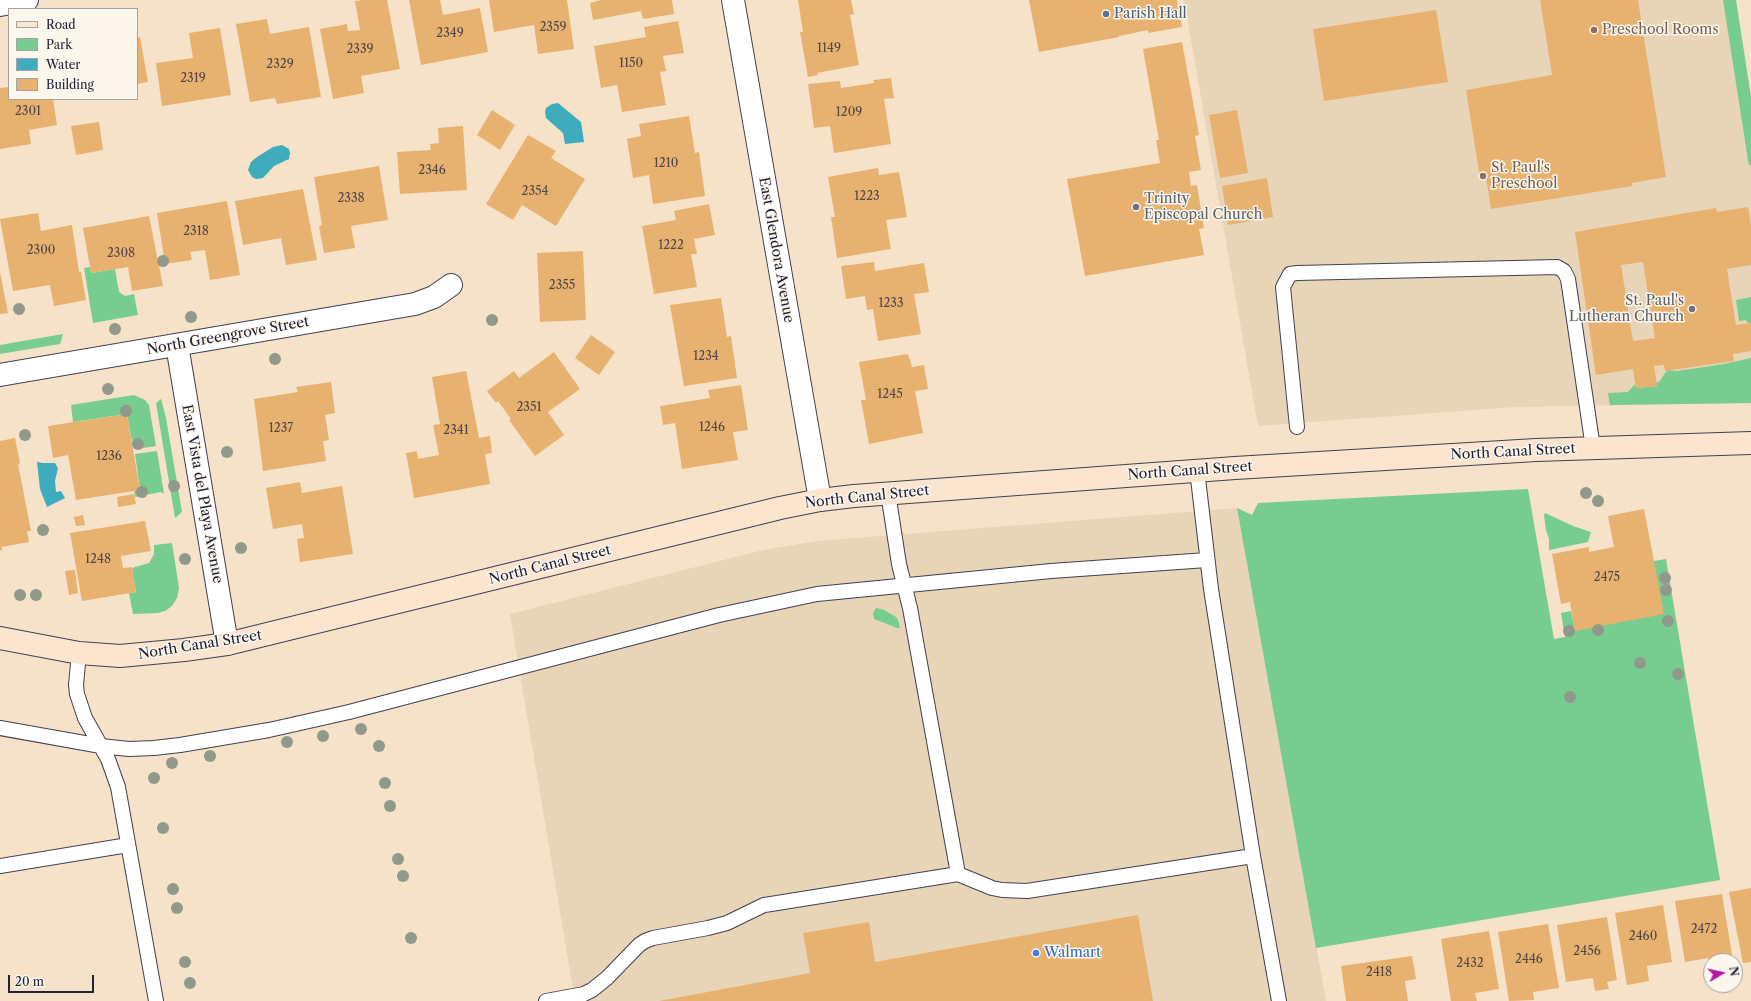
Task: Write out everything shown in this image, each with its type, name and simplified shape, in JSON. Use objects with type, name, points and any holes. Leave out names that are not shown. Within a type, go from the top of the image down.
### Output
[{"type":"street","points":[[0,4],[27,0]]},
{"type":"street","name":"East Glendora Avenue","points":[[732,0],[820,500]]},
{"type":"street","name":"North Greengrove Street","points":[[0,375],[415,304],[434,297],[451,285]]},
{"type":"street","name":"East Vista del Playa Avenue","points":[[177,345],[227,644]]},
{"type":"street","name":"North Canal Street","points":[[0,638],[79,653],[126,656],[227,644],[780,508],[820,500],[888,493],[1197,470],[1593,448],[1751,443]]},
{"type":"lane","points":[[1298,427],[1283,287],[1290,274],[1296,272],[1557,267],[1564,271],[1568,279],[1593,448]]},
{"type":"lane","points":[[1197,470],[1207,560],[1253,856],[1279,1001]]},
{"type":"lane","points":[[888,493],[899,564],[910,608],[958,874]]},
{"type":"lane","points":[[0,728],[101,746],[129,749],[154,748],[269,730],[394,700],[763,604],[818,594],[1051,571],[1207,560]]},
{"type":"lane","points":[[79,653],[76,685],[77,694],[85,718],[108,758],[118,787],[156,1001]]},
{"type":"lane","points":[[0,866],[128,845]]},
{"type":"lane","points":[[546,1001],[579,995],[592,990],[607,978],[639,945],[653,938],[723,925],[768,905],[958,874],[992,888],[1027,891],[1253,856]]},
{"type":"shaded area","name":"St. Paul's Preschool","points":[[1184,0],[1736,0],[1751,97],[1751,403],[1515,407],[1258,426]]},
{"type":"shaded area","points":[[1237,508],[1326,1001],[575,1001],[510,614],[763,550],[817,541]]},
{"type":"green space","points":[[1723,0],[1736,0],[1751,97],[1751,165],[1749,166]]},
{"type":"green space","points":[[90,267],[91,273],[115,269],[119,292],[125,296],[134,294],[138,315],[93,323],[84,268]]},
{"type":"green space","points":[[1751,297],[1751,323],[1748,323],[1746,320],[1739,321],[1736,300]]},
{"type":"green space","points":[[63,334],[60,344],[0,354],[0,345]]},
{"type":"green space","points":[[1751,358],[1751,403],[1610,405],[1608,393],[1628,392],[1635,384],[1636,388],[1657,386],[1656,383],[1660,381],[1668,370],[1677,371],[1724,364]]},
{"type":"green space","points":[[134,395],[145,400],[149,405],[156,446],[143,448],[141,440],[132,441],[127,414],[73,422],[71,405]]},
{"type":"green space","points":[[161,399],[166,418],[182,512],[175,518],[156,403]]},
{"type":"green space","points":[[157,451],[164,494],[161,492],[135,497],[134,491],[140,489],[135,454]]},
{"type":"green space","points":[[1528,489],[1554,639],[1565,637],[1561,613],[1571,611],[1575,630],[1654,561],[1666,559],[1720,880],[1316,948],[1237,508],[1252,515],[1258,503]]},
{"type":"green space","points":[[1545,513],[1573,526],[1591,532],[1588,542],[1549,550],[1549,539],[1544,515]]},
{"type":"green space","points":[[172,543],[179,588],[177,598],[172,606],[165,611],[158,613],[133,614],[129,593],[136,592],[132,568],[149,563],[154,554],[154,545]]},
{"type":"green space","points":[[876,608],[882,609],[896,617],[900,628],[874,619],[873,613]]},
{"type":"water","points":[[558,103],[581,122],[584,142],[565,144],[563,133],[546,118],[546,108],[552,104]]},
{"type":"water","points":[[282,145],[289,149],[289,159],[274,166],[263,178],[256,179],[252,177],[248,170],[251,162],[273,147]]},
{"type":"water","points":[[37,462],[55,463],[58,468],[55,481],[56,492],[61,491],[65,498],[47,507],[40,489]]},
{"type":"building","points":[[387,0],[400,69],[361,76],[364,93],[333,99],[320,29],[347,24],[348,31],[360,30],[355,1]]},
{"type":"building","points":[[409,0],[440,0],[443,15],[480,8],[488,52],[421,65]]},
{"type":"building","points":[[489,0],[567,0],[574,49],[538,54],[534,25],[494,32]]},
{"type":"building","points":[[601,0],[672,0],[674,14],[643,19],[641,11],[593,20],[590,3]]},
{"type":"building","points":[[798,0],[851,0],[854,14],[850,15],[859,65],[817,73],[818,75],[808,77],[800,32],[803,32]]},
{"type":"building","name":"Parish Hall","points":[[1029,0],[1177,0],[1182,27],[1148,33],[1148,30],[1039,52]]},
{"type":"building","points":[[1540,0],[1638,0],[1666,177],[1632,183],[1632,186],[1491,209],[1486,177],[1480,178],[1466,90],[1552,75]]},
{"type":"building","points":[[1436,10],[1448,82],[1324,101],[1313,29]]},
{"type":"building","points":[[267,19],[270,34],[309,27],[321,97],[277,104],[275,98],[250,102],[236,24]]},
{"type":"building","points":[[678,21],[684,53],[663,56],[666,71],[660,72],[666,105],[622,112],[617,85],[601,88],[594,46],[646,37],[644,27]]},
{"type":"building","points":[[220,28],[231,95],[162,106],[156,63],[193,58],[189,33]]},
{"type":"building","points":[[140,37],[148,82],[138,84],[138,38]]},
{"type":"building","name":"Trinity Episcopal Church","points":[[1182,42],[1199,135],[1195,136],[1201,170],[1189,172],[1191,186],[1197,185],[1204,228],[1199,229],[1204,255],[1085,276],[1067,179],[1160,163],[1156,140],[1159,140],[1143,49]]},
{"type":"building","points":[[891,78],[894,98],[884,99],[891,144],[834,153],[830,126],[814,128],[808,84],[840,81],[841,88],[874,83],[874,80]]},
{"type":"building","points":[[8,87],[8,100],[53,100],[57,125],[29,130],[31,144],[0,149],[0,88]]},
{"type":"building","points":[[492,110],[515,125],[500,150],[477,135]]},
{"type":"building","points":[[1237,110],[1248,173],[1220,178],[1209,115]]},
{"type":"building","points":[[689,116],[695,153],[699,152],[705,196],[653,204],[649,175],[633,178],[627,139],[641,136],[639,124]]},
{"type":"building","points":[[99,122],[103,150],[76,155],[71,126]]},
{"type":"building","points":[[463,126],[467,190],[400,194],[397,152],[431,150],[430,144],[439,143],[438,128]]},
{"type":"building","points":[[528,135],[556,151],[551,158],[585,179],[556,226],[522,205],[513,220],[486,204]]},
{"type":"building","points":[[379,166],[388,220],[351,226],[355,248],[324,253],[319,226],[322,225],[314,177]]},
{"type":"building","points":[[878,168],[879,175],[899,172],[907,217],[886,220],[891,249],[837,258],[831,217],[835,217],[828,177]]},
{"type":"building","points":[[1267,178],[1273,217],[1228,225],[1222,186]]},
{"type":"building","points":[[303,189],[317,260],[286,265],[281,238],[243,245],[235,201]]},
{"type":"building","points":[[227,201],[240,275],[210,280],[205,250],[190,252],[192,260],[165,264],[157,213]]},
{"type":"building","points":[[709,204],[715,235],[694,239],[697,254],[691,254],[697,287],[654,294],[642,226],[676,220],[674,211]]},
{"type":"building","name":"St. Paul's Lutheran Church","points":[[1748,207],[1751,226],[1751,265],[1727,269],[1736,325],[1751,323],[1751,351],[1733,354],[1734,361],[1665,371],[1664,365],[1654,366],[1657,386],[1636,388],[1633,369],[1596,375],[1575,232],[1716,208],[1717,212]],"holes":[[[1643,262],[1655,338],[1633,341],[1621,265]]]},
{"type":"building","points":[[38,213],[41,231],[72,225],[79,272],[81,272],[86,300],[54,306],[50,285],[13,291],[0,219]]},
{"type":"building","points":[[149,216],[163,286],[132,291],[128,267],[91,273],[83,228]]},
{"type":"building","points":[[583,251],[586,320],[540,322],[537,253]]},
{"type":"building","points":[[874,262],[875,271],[924,263],[929,292],[914,294],[921,334],[878,341],[873,309],[867,310],[865,296],[846,299],[841,266]]},
{"type":"building","points":[[0,272],[8,313],[0,314]]},
{"type":"building","points":[[721,298],[727,337],[731,336],[737,378],[684,386],[670,305]]},
{"type":"building","points":[[591,335],[615,352],[599,375],[575,358]]},
{"type":"building","points":[[554,352],[580,389],[548,412],[564,435],[535,456],[509,420],[511,419],[498,401],[496,403],[487,391],[514,371],[519,378]]},
{"type":"building","points":[[908,354],[912,367],[924,365],[928,389],[915,391],[923,433],[869,444],[861,400],[866,400],[859,362]]},
{"type":"building","points":[[466,371],[479,438],[490,436],[492,453],[485,454],[490,484],[414,498],[406,453],[417,451],[418,459],[439,455],[433,425],[440,424],[432,377]]},
{"type":"building","points":[[331,382],[335,413],[325,415],[329,440],[323,441],[326,461],[263,471],[254,399],[298,392],[296,387]]},
{"type":"building","points":[[741,385],[748,430],[733,432],[738,460],[682,469],[675,423],[663,425],[660,406],[710,398],[708,390]]},
{"type":"building","points":[[127,414],[140,490],[76,500],[68,455],[53,458],[48,426]]},
{"type":"building","points":[[15,438],[20,463],[18,464],[31,531],[27,531],[29,542],[2,547],[2,550],[0,551],[0,441]]},
{"type":"building","points":[[300,482],[302,493],[342,486],[353,554],[300,562],[297,539],[304,538],[302,524],[273,529],[266,488]]},
{"type":"building","points":[[134,494],[136,504],[118,507],[117,497]]},
{"type":"building","points":[[1644,509],[1664,614],[1575,631],[1570,602],[1561,604],[1552,554],[1589,547],[1589,552],[1614,547],[1608,516]]},
{"type":"building","points":[[83,515],[85,525],[76,526],[74,517]]},
{"type":"building","points":[[145,521],[151,551],[121,556],[123,568],[132,567],[136,592],[82,601],[70,533]]},
{"type":"building","points":[[75,570],[78,593],[69,595],[65,571]]},
{"type":"building","points":[[1751,888],[1751,962],[1743,963],[1743,953],[1741,953],[1729,892]]},
{"type":"building","points":[[1722,894],[1732,953],[1703,953],[1703,959],[1685,962],[1675,901]]},
{"type":"building","points":[[1663,905],[1672,962],[1647,966],[1649,981],[1627,985],[1615,913]]},
{"type":"building","name":"Walmart","points":[[1138,915],[1153,1001],[659,1001],[810,973],[803,933],[869,922],[875,962]]},
{"type":"building","points":[[1607,917],[1617,980],[1607,982],[1609,989],[1595,991],[1593,978],[1566,982],[1557,925]]},
{"type":"building","points":[[1548,924],[1559,988],[1533,992],[1534,1000],[1509,1001],[1498,932]]},
{"type":"building","points":[[1489,931],[1499,989],[1475,993],[1477,1001],[1451,1001],[1441,939]]},
{"type":"building","points":[[1412,956],[1416,979],[1405,981],[1408,1001],[1346,1001],[1341,966]]},
{"type":"place","name":"Parish Hall","points":[[1106,14]]},
{"type":"place","name":"Preschool Rooms","points":[[1594,30]]},
{"type":"place","name":"St. Paul's Preschool","points":[[1483,176]]},
{"type":"place","name":"Trinity Episcopal Church","points":[[1136,207]]},
{"type":"place","name":"St. Paul's Lutheran Church","points":[[1692,309]]},
{"type":"place","name":"Walmart","points":[[1036,953]]}]
